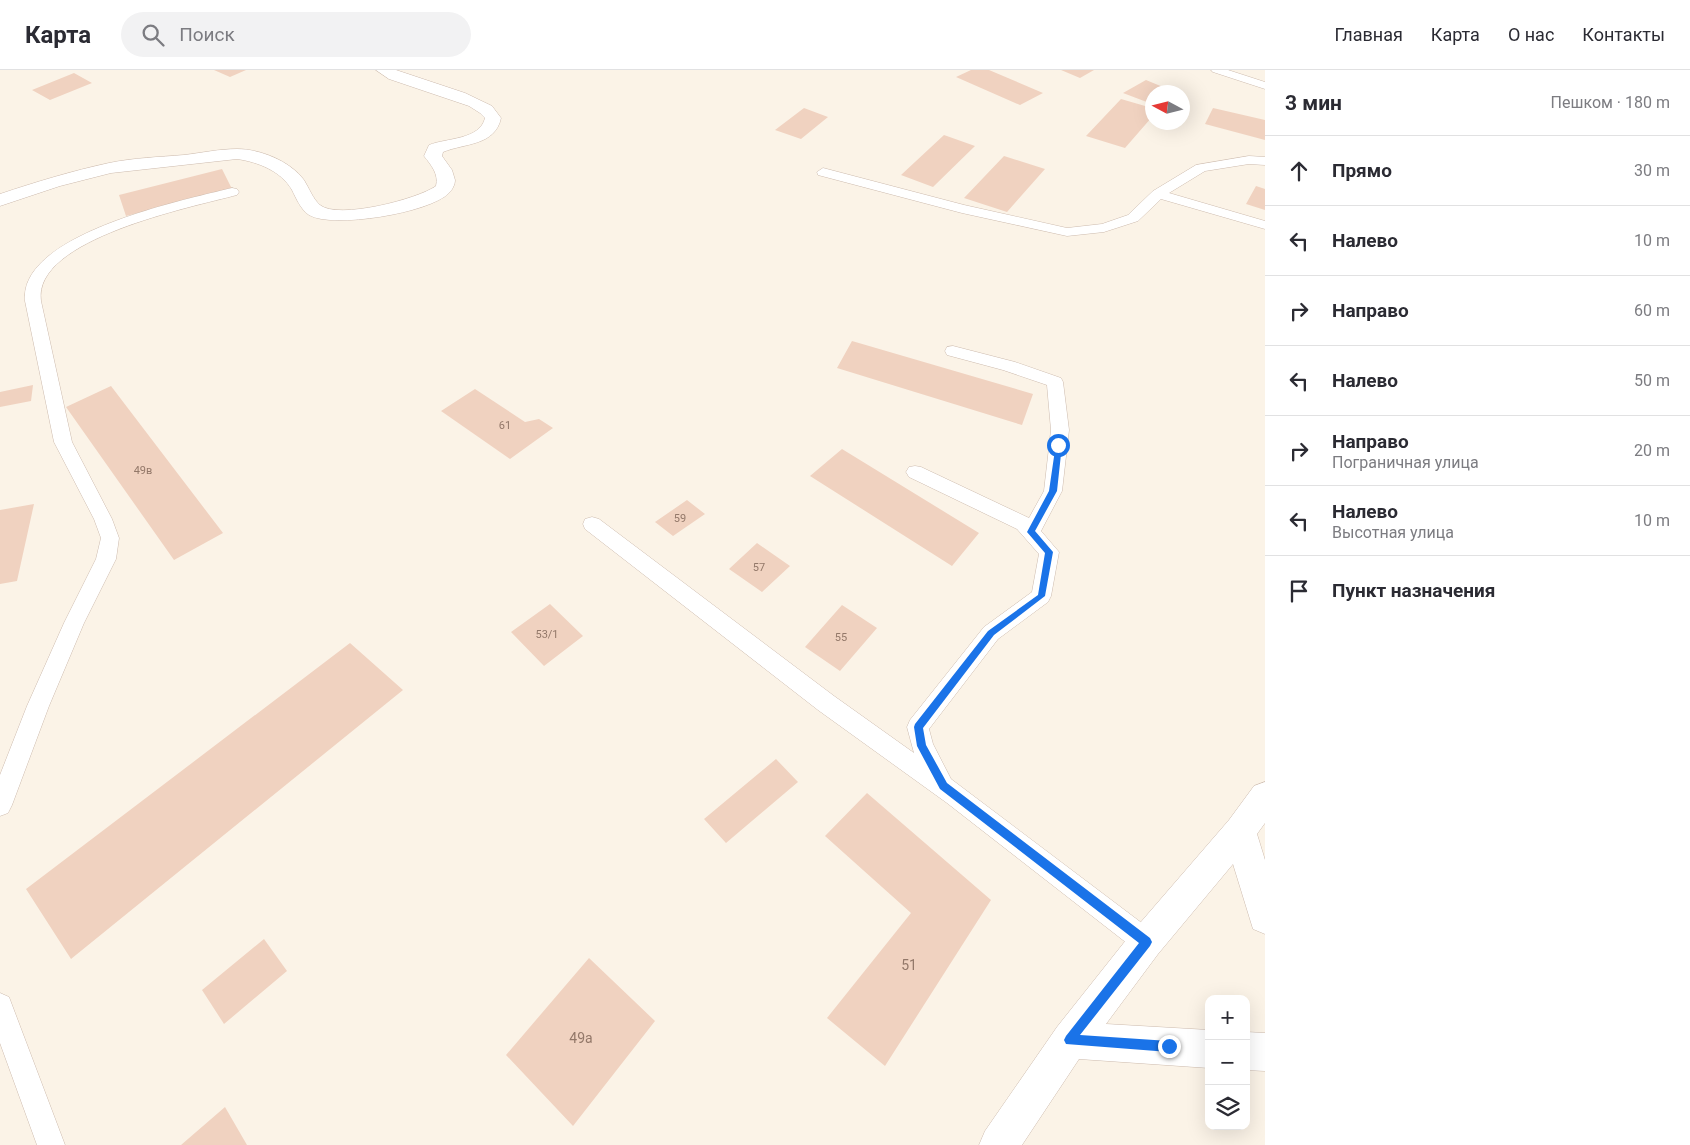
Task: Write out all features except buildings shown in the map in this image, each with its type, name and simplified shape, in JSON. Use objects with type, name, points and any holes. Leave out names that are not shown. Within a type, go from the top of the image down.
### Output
[{"type":"street","points":[[0,200],[54,182],[111,168],[237,154],[258,158],[278,167],[295,182],[314,210],[325,215],[342,216],[406,207],[418,203],[440,192],[446,179],[444,169],[433,156],[435,149],[482,135],[491,126],[493,118],[490,112],[465,98],[397,77],[384,70]]},
{"type":"street","points":[[999,1145],[1070,1040],[1146,942],[1257,810]]},
{"type":"street","points":[[1257,810],[1265,917]]},
{"type":"street","points":[[1070,1040],[1205,1049]]},
{"type":"street","points":[[1250,1051],[1265,1052]]},
{"type":"lane","points":[[1217,70],[1265,86]]},
{"type":"lane","points":[[823,172],[962,209],[1067,232],[1104,228],[1132,218],[1158,194],[1201,168],[1249,160],[1265,161]]},
{"type":"lane","points":[[0,805],[38,706],[74,623],[106,559],[110,538],[103,519],[63,442],[33,302],[34,283],[40,272],[54,258],[78,242],[98,232],[232,192]]},
{"type":"lane","points":[[1158,194],[1265,225]]},
{"type":"lane","points":[[953,351],[1009,366],[1055,382],[1060,430],[1053,491],[1031,532]]},
{"type":"lane","points":[[915,472],[1024,524],[1049,552],[1041,596],[991,633],[918,727],[922,746],[943,786]]},
{"type":"lane","points":[[592,524],[826,703],[943,786],[1146,942]]},
{"type":"lane","points":[[0,1006],[51,1145]]},
{"type":"route","points":[[1058,445],[1053,491],[1031,532],[1049,552],[1041,596],[991,633],[918,727],[922,746],[943,786],[1146,942],[1070,1040],[1169,1046]]}]
